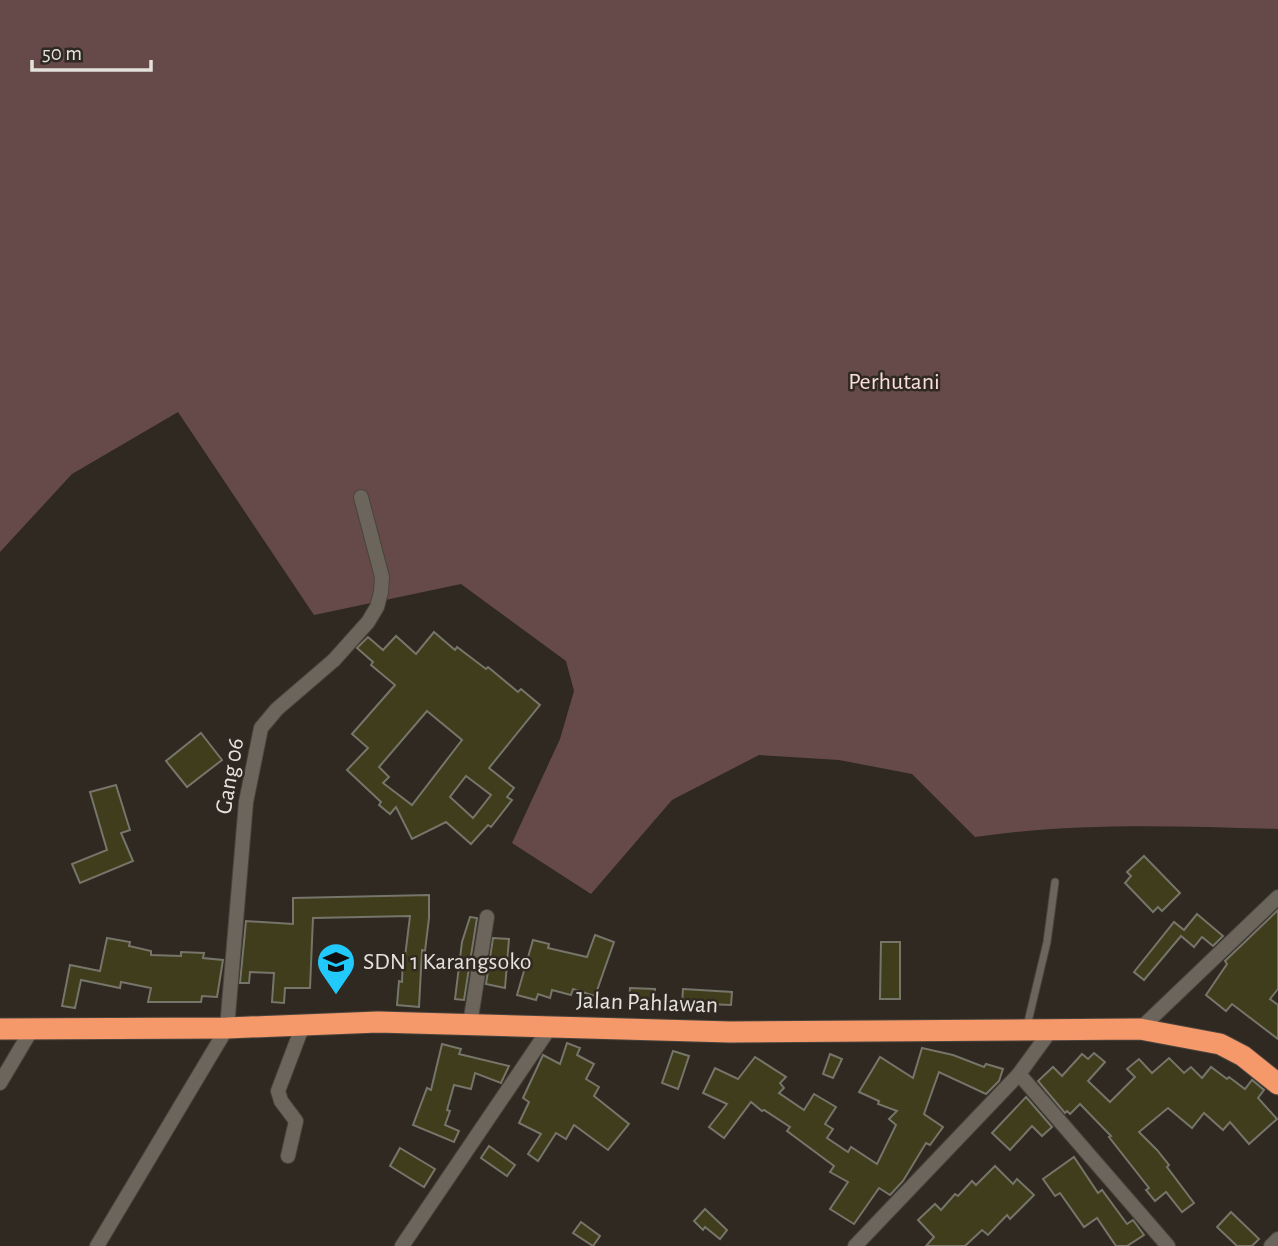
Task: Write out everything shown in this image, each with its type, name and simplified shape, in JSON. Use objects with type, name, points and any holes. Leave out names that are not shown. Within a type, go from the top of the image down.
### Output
[{"type":"highway","name":"Jalan Pahlawan","points":[[0,1029],[227,1028],[377,1022],[730,1032],[1140,1030],[1220,1044],[1242,1056],[1278,1084]]},
{"type":"street","name":"Gang 06","points":[[227,1028],[246,802],[259,734],[269,718],[334,660],[368,622],[377,607],[381,592],[382,577],[361,497]]},
{"type":"street","points":[[1140,1030],[1278,897]]},
{"type":"street","points":[[470,1024],[487,917]]},
{"type":"street","points":[[288,1156],[296,1121],[281,1101],[278,1091],[303,1025]]},
{"type":"street","points":[[402,1246],[551,1026]]},
{"type":"street","points":[[97,1246],[227,1028]]},
{"type":"street","points":[[0,1083],[32,1029]]},
{"type":"street","points":[[859,1245],[1019,1074],[1051,1030]]},
{"type":"street","points":[[1019,1074],[1168,1246]]},
{"type":"street","points":[[1271,1246],[1278,1239]]},
{"type":"lane","points":[[1026,1031],[1047,943],[1055,882]]},
{"type":"green space","name":"Perhutani","points":[[0,0],[1278,0],[1278,829],[1088,827],[975,837],[912,774],[839,760],[759,755],[672,800],[591,894],[512,843],[560,739],[574,691],[566,661],[461,584],[314,615],[178,412],[72,474],[0,552]]},
{"type":"building","points":[[434,632],[455,650],[457,647],[486,669],[488,667],[518,692],[521,689],[540,705],[489,768],[514,788],[507,797],[512,800],[491,827],[488,825],[471,844],[446,822],[412,839],[396,807],[390,814],[347,770],[368,748],[352,734],[395,685],[371,665],[373,662],[357,648],[368,637],[383,650],[396,636],[416,654]],"holes":[[[427,711],[462,740],[412,805],[383,783],[389,777],[379,767]],[[466,776],[491,795],[473,818],[450,797]]]},
{"type":"building","points":[[201,733],[222,760],[187,787],[166,761]]},
{"type":"building","points":[[116,785],[130,830],[121,833],[133,861],[80,883],[72,864],[107,850],[90,792]]},
{"type":"building","points":[[1144,856],[1180,893],[1162,911],[1158,907],[1153,912],[1125,883],[1131,876],[1127,872]]},
{"type":"building","points":[[429,895],[419,1007],[397,1005],[410,916],[313,918],[310,988],[285,988],[284,1003],[272,1002],[274,973],[250,972],[249,983],[240,983],[246,921],[293,924],[293,898]]},
{"type":"building","points":[[1278,910],[1278,989],[1270,999],[1278,1005],[1278,1039],[1232,1004],[1226,1011],[1206,995],[1227,964],[1225,961]]},
{"type":"building","points":[[1197,914],[1223,936],[1213,946],[1202,937],[1194,947],[1181,936],[1144,980],[1134,972],[1174,922],[1184,930]]},
{"type":"building","points":[[470,917],[477,918],[464,1000],[455,999],[462,942]]},
{"type":"building","points":[[595,935],[614,942],[595,996],[573,989],[571,995],[552,990],[550,998],[538,994],[536,1000],[517,995],[533,940],[549,944],[548,948],[587,957]]},
{"type":"building","points":[[107,938],[130,942],[129,946],[151,951],[151,955],[181,956],[181,952],[204,953],[203,958],[223,960],[217,997],[202,996],[201,1002],[148,1002],[151,988],[121,982],[120,988],[81,980],[75,1008],[62,1006],[70,965],[100,971]]},
{"type":"building","points":[[493,938],[509,939],[505,988],[486,984]]},
{"type":"building","points":[[881,942],[900,942],[900,999],[880,999]]},
{"type":"building","points":[[630,988],[655,989],[654,1005],[629,1004]]},
{"type":"building","points":[[683,989],[732,992],[731,1005],[682,1003]]},
{"type":"building","points":[[567,1043],[580,1048],[577,1055],[594,1064],[586,1079],[599,1087],[594,1096],[629,1124],[608,1150],[574,1125],[566,1139],[556,1133],[538,1161],[528,1154],[541,1134],[519,1123],[529,1102],[523,1098],[543,1055],[560,1064]]},
{"type":"building","points":[[442,1044],[461,1049],[459,1054],[509,1066],[501,1083],[475,1073],[471,1089],[454,1085],[445,1125],[459,1131],[454,1142],[413,1125],[427,1088],[431,1090]]},
{"type":"building","points":[[922,1048],[953,1055],[984,1067],[986,1064],[1003,1069],[999,1081],[986,1094],[939,1072],[924,1114],[943,1127],[930,1145],[926,1143],[903,1181],[890,1195],[879,1188],[854,1224],[830,1209],[848,1182],[830,1172],[834,1166],[787,1131],[790,1127],[751,1102],[724,1138],[709,1127],[727,1104],[703,1093],[715,1068],[738,1079],[755,1057],[786,1077],[780,1083],[784,1088],[779,1093],[804,1110],[814,1094],[836,1107],[825,1124],[833,1129],[827,1138],[848,1152],[851,1147],[877,1164],[896,1125],[889,1119],[897,1111],[878,1104],[879,1101],[859,1092],[880,1057],[913,1078]]},
{"type":"building","points":[[673,1051],[689,1056],[678,1089],[662,1083]]},
{"type":"building","points":[[1094,1053],[1105,1062],[1088,1081],[1110,1102],[1135,1077],[1127,1069],[1139,1059],[1152,1073],[1169,1058],[1184,1073],[1191,1067],[1202,1078],[1211,1067],[1245,1089],[1252,1080],[1264,1090],[1258,1098],[1277,1119],[1249,1144],[1230,1122],[1223,1130],[1204,1113],[1192,1128],[1168,1108],[1139,1132],[1169,1165],[1167,1167],[1194,1203],[1182,1212],[1166,1192],[1155,1201],[1146,1190],[1149,1188],[1109,1137],[1111,1136],[1080,1104],[1070,1114],[1067,1111],[1065,1113],[1038,1081],[1053,1067],[1062,1076],[1082,1054],[1088,1059]]},
{"type":"building","points":[[830,1054],[842,1059],[833,1078],[823,1074]]},
{"type":"building","points":[[1026,1097],[1052,1127],[1042,1136],[1032,1126],[1010,1150],[992,1133]]},
{"type":"building","points":[[489,1146],[515,1165],[507,1176],[481,1158]]},
{"type":"building","points":[[400,1148],[435,1169],[424,1187],[390,1166]]},
{"type":"building","points":[[1074,1157],[1098,1193],[1102,1190],[1127,1224],[1133,1220],[1144,1235],[1127,1246],[1116,1246],[1097,1218],[1084,1227],[1060,1193],[1055,1196],[1043,1179]]},
{"type":"building","points":[[995,1166],[1013,1184],[1017,1179],[1034,1195],[1010,1219],[1007,1215],[988,1235],[982,1230],[965,1246],[926,1246],[934,1237],[918,1220],[935,1204],[941,1210],[955,1194],[958,1196],[972,1181],[976,1185]]},
{"type":"building","points":[[705,1209],[727,1230],[720,1239],[705,1227],[703,1230],[694,1221]]},
{"type":"building","points":[[1231,1212],[1259,1239],[1252,1246],[1237,1246],[1217,1227]]},
{"type":"building","points":[[581,1222],[600,1236],[593,1246],[573,1233]]},
{"type":"place","name":"SDN 1 Karangsoko","points":[[336,996]]}]
